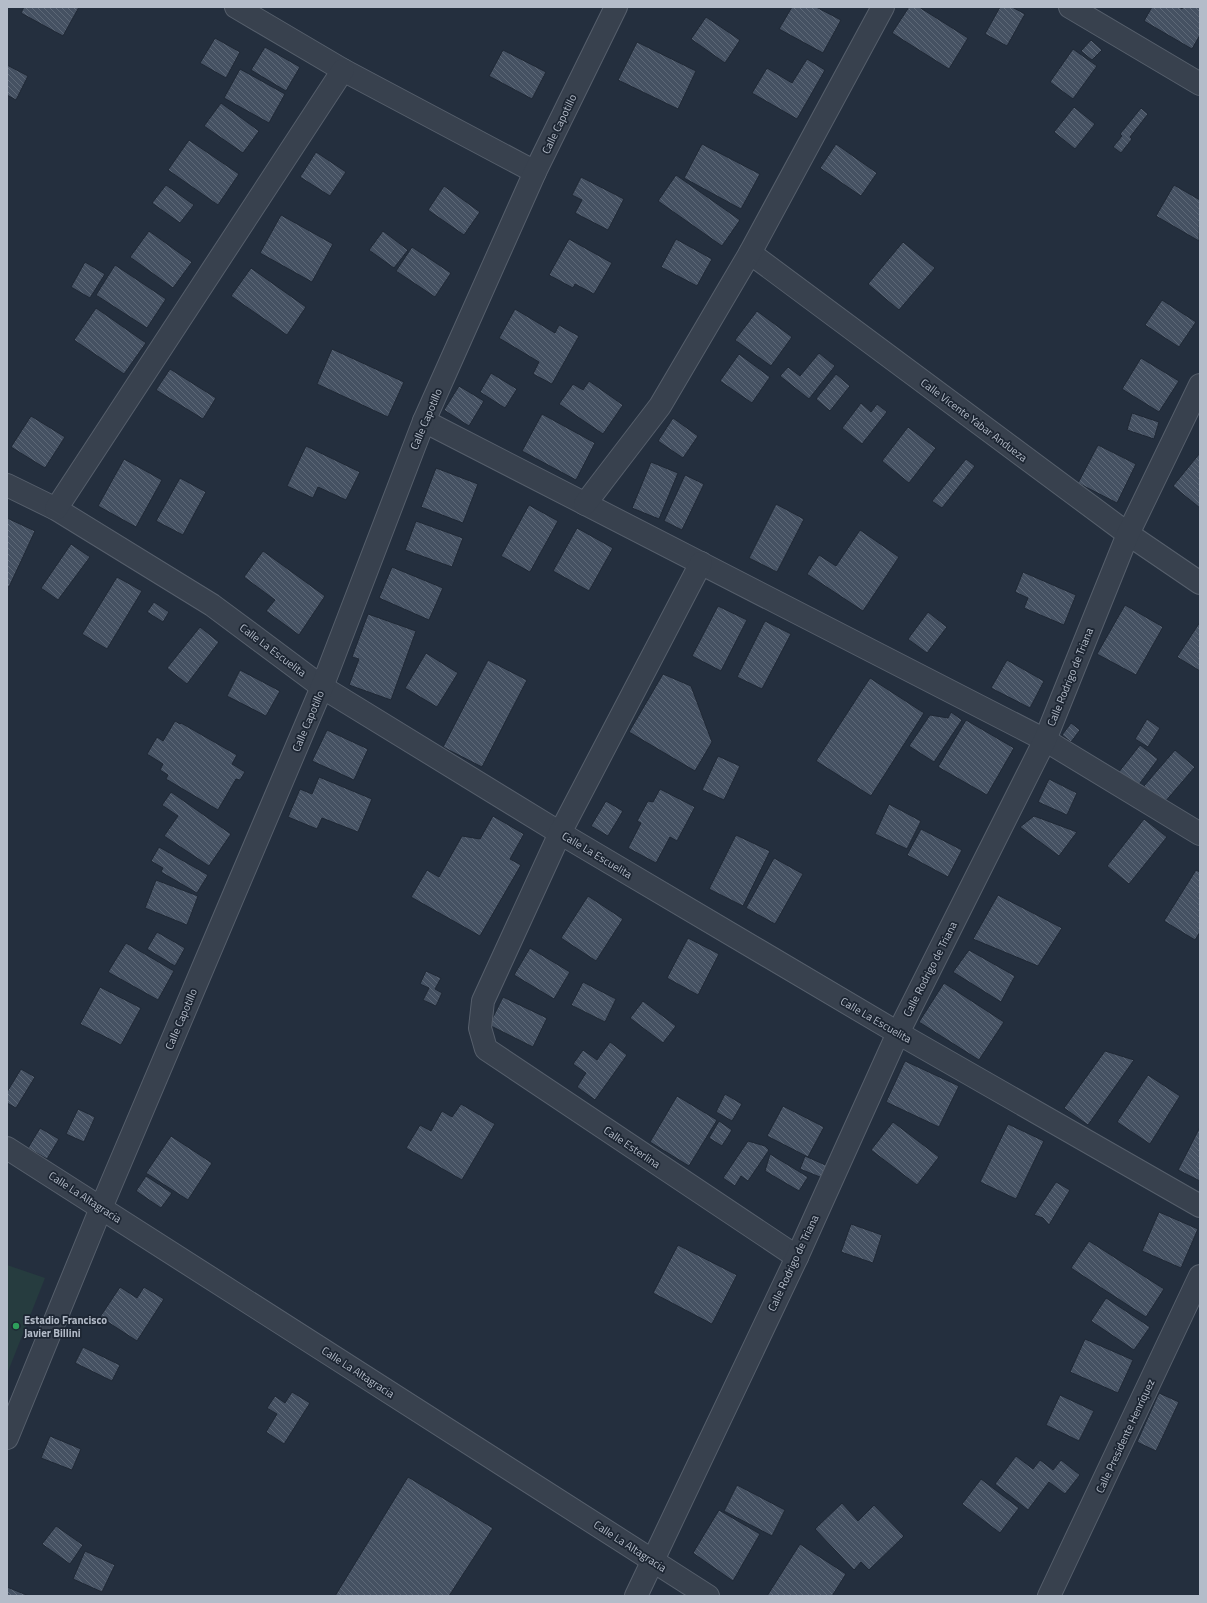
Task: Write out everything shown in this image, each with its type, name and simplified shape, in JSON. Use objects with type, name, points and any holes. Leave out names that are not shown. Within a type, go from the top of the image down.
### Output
[{"type":"street","points":[[236,7],[343,70],[535,172]]},
{"type":"street","name":"Calle Capotillo","points":[[7,1438],[101,1208],[322,687],[424,422],[535,172],[616,7]]},
{"type":"street","points":[[585,504],[660,406],[750,253],[882,7]]},
{"type":"street","points":[[1070,7],[1200,84]]},
{"type":"street","points":[[56,509],[343,70]]},
{"type":"street","name":"Calle Vicente Yabar Andueza","points":[[750,253],[1128,534],[1200,583]]},
{"type":"street","name":"Calle Rodrigo de Triana","points":[[636,1596],[797,1258],[898,1033],[1045,740],[1128,534],[1200,385]]},
{"type":"street","points":[[424,422],[1045,740],[1200,834]]},
{"type":"street","name":"Calle La Escuelita","points":[[7,485],[56,509],[212,605],[322,687],[560,833],[898,1033],[1200,1206]]},
{"type":"street","points":[[560,833],[701,563]]},
{"type":"street","name":"Calle Esterlina","points":[[560,833],[483,1001],[480,1028],[486,1049],[797,1258]]},
{"type":"street","name":"Calle La Altagracia","points":[[7,1148],[708,1596]]},
{"type":"street","name":"Calle Presidente Henríquez","points":[[1049,1596],[1200,1276]]},
{"type":"green space","name":"Estadio Francisco Javier Billini","points":[[7,1265],[45,1278],[7,1374]]},
{"type":"building","points":[[24,7],[79,7],[63,36],[21,13]]},
{"type":"building","points":[[792,7],[816,7],[841,20],[823,53],[779,29]]},
{"type":"building","points":[[909,7],[919,7],[968,38],[949,69],[892,33]]},
{"type":"building","points":[[1000,7],[1012,7],[1025,14],[1007,46],[985,34]]},
{"type":"building","points":[[1152,7],[1179,7],[1182,9],[1183,7],[1200,7],[1200,35],[1192,49],[1144,21]]},
{"type":"building","points":[[706,17],[740,40],[725,63],[691,39]]},
{"type":"building","points":[[215,38],[240,52],[226,78],[200,63]]},
{"type":"building","points":[[1091,40],[1102,50],[1092,60],[1081,51]]},
{"type":"building","points":[[637,42],[696,71],[678,109],[618,80]]},
{"type":"building","points":[[265,47],[300,67],[286,91],[251,70]]},
{"type":"building","points":[[1073,49],[1097,66],[1073,99],[1050,82]]},
{"type":"building","points":[[503,50],[546,72],[532,99],[489,76]]},
{"type":"building","points":[[807,59],[825,70],[797,119],[752,93],[767,68],[792,83]]},
{"type":"building","points":[[7,65],[28,76],[16,100],[7,95]]},
{"type":"building","points":[[240,69],[285,94],[269,123],[224,98]]},
{"type":"building","points":[[221,103],[259,131],[243,153],[204,126]]},
{"type":"building","points":[[1074,107],[1095,124],[1075,149],[1054,132]]},
{"type":"building","points":[[1141,108],[1148,114],[1130,137],[1132,139],[1121,153],[1113,147],[1122,136],[1120,134]]},
{"type":"building","points":[[189,140],[239,174],[218,205],[168,170]]},
{"type":"building","points":[[702,144],[760,174],[741,209],[684,178]]},
{"type":"building","points":[[836,144],[877,173],[861,196],[820,168]]},
{"type":"building","points":[[316,152],[346,172],[330,196],[300,177]]},
{"type":"building","points":[[676,175],[740,220],[722,246],[658,201]]},
{"type":"building","points":[[581,177],[624,199],[608,230],[575,213],[582,200],[572,195]]},
{"type":"building","points":[[166,185],[194,205],[180,223],[152,203]]},
{"type":"building","points":[[1174,185],[1200,200],[1199,241],[1156,216]]},
{"type":"building","points":[[444,186],[480,212],[464,235],[428,210]]},
{"type":"building","points":[[281,215],[333,244],[312,282],[260,253]]},
{"type":"building","points":[[149,231],[192,262],[173,288],[130,257]]},
{"type":"building","points":[[383,231],[408,250],[394,268],[369,250]]},
{"type":"building","points":[[569,239],[612,263],[594,294],[575,284],[573,288],[549,275]]},
{"type":"building","points":[[676,239],[712,259],[697,286],[661,267]]},
{"type":"building","points":[[903,242],[935,268],[899,310],[868,284]]},
{"type":"building","points":[[412,247],[451,273],[435,297],[396,271]]},
{"type":"building","points":[[85,262],[105,274],[90,298],[71,287]]},
{"type":"building","points":[[115,265],[166,299],[147,328],[96,295]]},
{"type":"building","points":[[251,268],[306,307],[287,335],[231,296]]},
{"type":"building","points":[[1162,300],[1196,322],[1179,347],[1145,325]]},
{"type":"building","points":[[96,308],[146,343],[124,374],[74,340]]},
{"type":"building","points":[[515,309],[555,333],[559,325],[579,336],[552,384],[533,374],[539,362],[499,338]]},
{"type":"building","points":[[757,311],[792,337],[771,366],[735,340]]},
{"type":"building","points":[[332,349],[404,382],[388,417],[317,384]]},
{"type":"building","points":[[819,353],[835,366],[809,399],[780,376],[788,367],[800,376]]},
{"type":"building","points":[[739,354],[770,377],[752,403],[720,381]]},
{"type":"building","points":[[1141,358],[1179,381],[1159,412],[1122,389]]},
{"type":"building","points":[[170,369],[216,398],[203,419],[156,390]]},
{"type":"building","points":[[491,373],[517,389],[505,408],[480,392]]},
{"type":"building","points":[[836,374],[850,386],[830,411],[816,399]]},
{"type":"building","points":[[589,381],[623,405],[603,434],[559,404],[573,384],[583,390]]},
{"type":"building","points":[[459,386],[484,401],[469,426],[444,410]]},
{"type":"building","points":[[861,403],[871,412],[877,404],[887,412],[862,444],[842,428]]},
{"type":"building","points":[[1132,413],[1159,422],[1154,439],[1127,430]]},
{"type":"building","points":[[542,414],[595,443],[576,480],[522,451]]},
{"type":"building","points":[[31,416],[65,437],[45,468],[11,447]]},
{"type":"building","points":[[673,418],[698,436],[683,458],[658,441]]},
{"type":"building","points":[[908,427],[936,448],[909,483],[882,461]]},
{"type":"building","points":[[1098,445],[1136,464],[1117,503],[1078,483]]},
{"type":"building","points":[[306,446],[360,472],[346,500],[318,487],[313,498],[287,486]]},
{"type":"building","points":[[1200,453],[1200,508],[1173,486]]},
{"type":"building","points":[[124,459],[162,480],[136,527],[98,506]]},
{"type":"building","points":[[966,459],[975,466],[942,508],[932,501]]},
{"type":"building","points":[[651,462],[678,473],[659,519],[632,508]]},
{"type":"building","points":[[436,468],[478,484],[463,523],[421,507]]},
{"type":"building","points":[[685,475],[704,484],[682,530],[664,521]]},
{"type":"building","points":[[180,478],[206,492],[183,535],[156,521]]},
{"type":"building","points":[[776,504],[804,519],[777,572],[749,558]]},
{"type":"building","points":[[529,505],[558,521],[530,572],[501,556]]},
{"type":"building","points":[[7,518],[35,531],[9,587],[7,586]]},
{"type":"building","points":[[416,521],[463,538],[452,567],[405,550]]},
{"type":"building","points":[[577,528],[613,548],[589,591],[553,571]]},
{"type":"building","points":[[860,530],[899,557],[863,611],[807,574],[819,555],[836,566]]},
{"type":"building","points":[[71,544],[90,557],[58,600],[41,588]]},
{"type":"building","points":[[263,551],[325,596],[299,635],[266,611],[275,600],[244,577]]},
{"type":"building","points":[[392,567],[443,588],[429,620],[379,598]]},
{"type":"building","points":[[1023,572],[1076,595],[1064,625],[1024,608],[1028,598],[1015,592]]},
{"type":"building","points":[[117,577],[142,591],[107,649],[82,634]]},
{"type":"building","points":[[154,602],[169,612],[163,622],[147,612]]},
{"type":"building","points":[[1125,605],[1163,627],[1136,675],[1097,654]]},
{"type":"building","points":[[718,606],[747,620],[721,671],[692,656]]},
{"type":"building","points":[[928,612],[947,627],[927,653],[908,639]]},
{"type":"building","points":[[368,614],[416,631],[391,700],[349,685],[359,659],[352,657]]},
{"type":"building","points":[[765,621],[791,634],[762,689],[737,677]]},
{"type":"building","points":[[1200,622],[1200,671],[1177,657]]},
{"type":"building","points":[[200,627],[219,642],[187,684],[167,668]]},
{"type":"building","points":[[426,653],[458,673],[437,707],[405,688]]},
{"type":"building","points":[[488,660],[527,680],[482,767],[443,747]]},
{"type":"building","points":[[1007,660],[1044,681],[1030,708],[991,688]]},
{"type":"building","points":[[240,670],[280,691],[266,716],[227,696]]},
{"type":"building","points":[[663,674],[691,686],[712,742],[695,771],[629,732]]},
{"type":"building","points":[[870,678],[924,713],[871,796],[816,761]]},
{"type":"building","points":[[951,712],[962,720],[934,762],[909,746],[930,715],[948,718]]},
{"type":"building","points":[[1147,719],[1160,728],[1148,747],[1135,739]]},
{"type":"building","points":[[966,720],[1014,748],[987,795],[938,767]]},
{"type":"building","points":[[175,721],[237,755],[232,764],[245,772],[240,780],[236,779],[218,810],[166,779],[168,775],[160,770],[163,764],[147,754],[157,737],[163,741]]},
{"type":"building","points":[[1071,723],[1080,730],[1071,742],[1062,735]]},
{"type":"building","points":[[327,730],[368,749],[354,780],[312,761]]},
{"type":"building","points":[[1140,745],[1158,759],[1137,787],[1118,773]]},
{"type":"building","points":[[1175,750],[1195,767],[1164,803],[1144,786]]},
{"type":"building","points":[[718,756],[740,766],[724,800],[702,790]]},
{"type":"building","points":[[319,777],[372,799],[358,832],[322,818],[317,829],[288,817],[300,789],[312,794]]},
{"type":"building","points":[[1049,779],[1077,793],[1067,815],[1038,802]]},
{"type":"building","points":[[660,789],[695,807],[677,841],[670,837],[656,863],[628,848],[641,823],[637,821],[648,801],[653,802]]},
{"type":"building","points":[[171,792],[231,834],[209,866],[164,836],[178,816],[162,805]]},
{"type":"building","points":[[606,801],[623,811],[608,836],[591,826]]},
{"type":"building","points":[[889,804],[921,821],[907,849],[875,834]]},
{"type":"building","points":[[493,816],[524,834],[510,859],[521,865],[480,936],[411,897],[427,870],[439,877],[462,836],[480,839]]},
{"type":"building","points":[[1034,816],[1077,832],[1059,856],[1020,827]]},
{"type":"building","points":[[1144,819],[1167,837],[1129,884],[1107,866]]},
{"type":"building","points":[[921,829],[962,850],[948,877],[907,855]]},
{"type":"building","points":[[736,835],[770,851],[743,906],[709,889]]},
{"type":"building","points":[[159,847],[208,875],[197,893],[161,872],[163,868],[151,861]]},
{"type":"building","points":[[774,858],[803,874],[775,924],[746,908]]},
{"type":"building","points":[[1196,870],[1200,872],[1200,932],[1195,940],[1164,921]]},
{"type":"building","points":[[156,880],[198,896],[187,925],[145,908]]},
{"type":"building","points":[[998,895],[1062,928],[1038,966],[973,939]]},
{"type":"building","points":[[588,896],[623,919],[596,961],[561,938]]},
{"type":"building","points":[[157,932],[185,948],[175,966],[147,949]]},
{"type":"building","points":[[688,938],[719,954],[698,995],[667,978]]},
{"type":"building","points":[[126,943],[174,971],[158,1000],[108,972]]},
{"type":"building","points":[[530,948],[570,972],[554,999],[514,975]]},
{"type":"building","points":[[969,950],[1015,976],[1001,1002],[953,972]]},
{"type":"building","points":[[426,971],[441,978],[435,989],[442,993],[436,1006],[423,1000],[429,988],[420,984]]},
{"type":"building","points":[[583,982],[616,999],[605,1022],[571,1005]]},
{"type":"building","points":[[944,983],[1004,1022],[979,1060],[919,1022]]},
{"type":"building","points":[[100,987],[141,1008],[121,1045],[80,1024]]},
{"type":"building","points":[[503,997],[547,1018],[533,1047],[489,1025]]},
{"type":"building","points":[[643,1001],[676,1026],[663,1043],[630,1018]]},
{"type":"building","points":[[610,1042],[627,1055],[595,1100],[577,1087],[586,1073],[573,1064],[583,1050],[597,1060]]},
{"type":"building","points":[[1105,1051],[1134,1060],[1088,1125],[1064,1108]]},
{"type":"building","points":[[905,1061],[959,1086],[939,1127],[886,1102]]},
{"type":"building","points":[[21,1069],[35,1077],[16,1108],[7,1103],[7,1092]]},
{"type":"building","points":[[1148,1075],[1180,1096],[1150,1144],[1117,1122]]},
{"type":"building","points":[[725,1094],[742,1104],[732,1121],[716,1112]]},
{"type":"building","points":[[677,1096],[717,1120],[689,1166],[650,1142]]},
{"type":"building","points":[[461,1104],[495,1124],[462,1180],[406,1148],[420,1125],[431,1131],[442,1111],[452,1117]]},
{"type":"building","points":[[783,1106],[824,1127],[808,1157],[767,1136]]},
{"type":"building","points":[[78,1109],[95,1117],[84,1142],[66,1134]]},
{"type":"building","points":[[719,1121],[732,1130],[722,1146],[709,1138]]},
{"type":"building","points":[[893,1122],[939,1157],[917,1185],[871,1150]]},
{"type":"building","points":[[1008,1124],[1044,1141],[1016,1199],[980,1182]]},
{"type":"building","points":[[1200,1127],[1200,1181],[1178,1170]]},
{"type":"building","points":[[40,1128],[59,1139],[47,1159],[28,1148]]},
{"type":"building","points":[[171,1136],[212,1163],[188,1200],[146,1173]]},
{"type":"building","points":[[748,1141],[765,1146],[769,1150],[748,1181],[741,1176],[735,1186],[723,1178]]},
{"type":"building","points":[[770,1154],[808,1177],[799,1191],[765,1171]]},
{"type":"building","points":[[805,1156],[830,1167],[825,1179],[800,1169]]},
{"type":"building","points":[[146,1176],[172,1193],[161,1208],[136,1191]]},
{"type":"building","points":[[1056,1182],[1070,1190],[1049,1225],[1043,1218],[1034,1215]]},
{"type":"building","points":[[1159,1212],[1198,1229],[1181,1268],[1142,1251]]},
{"type":"building","points":[[851,1224],[882,1235],[873,1263],[841,1252]]},
{"type":"building","points":[[1089,1241],[1164,1289],[1146,1317],[1071,1268]]},
{"type":"building","points":[[678,1245],[737,1275],[712,1324],[653,1293]]},
{"type":"building","points":[[120,1287],[137,1298],[144,1287],[164,1299],[137,1341],[100,1317]]},
{"type":"building","points":[[1106,1298],[1150,1327],[1134,1350],[1091,1321]]},
{"type":"building","points":[[1085,1339],[1133,1360],[1118,1393],[1070,1372]]},
{"type":"building","points":[[83,1347],[120,1365],[112,1381],[75,1363]]},
{"type":"building","points":[[292,1392],[310,1403],[284,1444],[266,1432],[277,1414],[267,1408],[275,1396],[285,1403]]},
{"type":"building","points":[[1159,1393],[1179,1402],[1156,1451],[1137,1442]]},
{"type":"building","points":[[1060,1395],[1094,1411],[1079,1441],[1046,1425]]},
{"type":"building","points":[[50,1436],[81,1449],[72,1470],[41,1458]]},
{"type":"building","points":[[1016,1456],[1033,1469],[1040,1460],[1053,1470],[1061,1460],[1080,1475],[1065,1494],[1049,1482],[1028,1510],[995,1484]]},
{"type":"building","points":[[408,1477],[493,1528],[449,1596],[335,1596]]},
{"type":"building","points":[[981,1479],[1019,1508],[1000,1533],[962,1504]]},
{"type":"building","points":[[737,1485],[785,1510],[772,1536],[724,1511]]},
{"type":"building","points":[[842,1503],[858,1521],[874,1505],[904,1536],[869,1570],[861,1562],[854,1570],[815,1529]]},
{"type":"building","points":[[719,1510],[760,1534],[733,1581],[693,1553]]},
{"type":"building","points":[[56,1526],[83,1545],[70,1564],[42,1544]]},
{"type":"building","points":[[800,1544],[846,1574],[832,1596],[767,1596]]},
{"type":"building","points":[[85,1551],[115,1565],[102,1592],[73,1579]]},
{"type":"building","points":[[7,1587],[29,1596],[7,1596]]},
{"type":"place","name":"Estadio Francisco Javier Billini","points":[[16,1326]]}]
